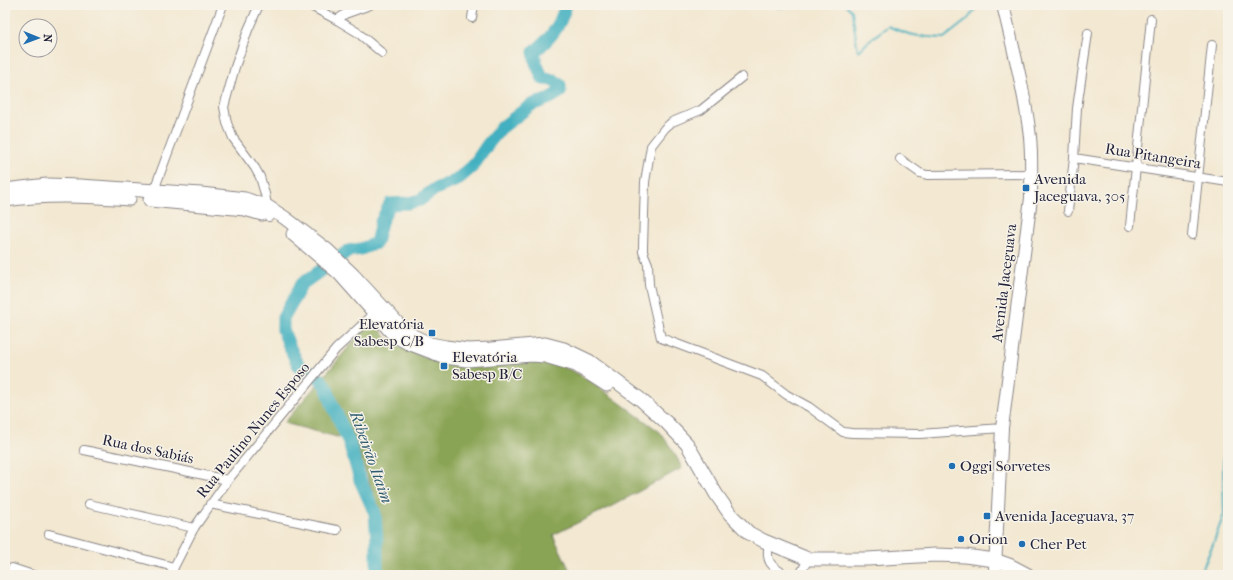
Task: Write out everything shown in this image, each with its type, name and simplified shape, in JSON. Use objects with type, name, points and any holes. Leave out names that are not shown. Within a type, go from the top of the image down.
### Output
[{"type":"main road","name":"Avenida Jaceguava","points":[[995,564],[1002,428],[1031,198],[1032,174],[1030,136],[1003,5]]},
{"type":"main road","points":[[5,190],[47,185],[155,196],[268,212],[288,230],[323,253],[345,271],[401,327],[413,336],[430,344],[468,350],[545,344],[564,349],[589,361],[640,399],[667,423],[686,444],[716,494],[730,514],[768,547],[804,567],[851,568],[904,566],[953,561],[1010,565],[1028,575]]},
{"type":"main road","points":[[5,200],[33,196],[58,195],[155,196]]},
{"type":"main road","points":[[345,271],[359,286],[374,306],[374,314],[394,335],[419,348],[445,357],[467,360],[545,356],[576,365],[592,375],[636,406],[662,428],[680,449],[709,498],[725,521],[749,541],[768,547]]},
{"type":"main road","points":[[374,314],[380,313],[392,323],[401,327]]},
{"type":"main road","points":[[995,564],[1012,575]]},
{"type":"street","points":[[155,196],[157,182],[223,5]]},
{"type":"street","points":[[259,5],[248,30],[235,67],[224,107],[230,131],[260,177],[268,212]]},
{"type":"street","points":[[308,5],[357,32],[382,53]]},
{"type":"street","points":[[337,20],[345,14],[370,5]]},
{"type":"street","points":[[472,18],[474,5]]},
{"type":"street","points":[[1130,226],[1151,19]]},
{"type":"street","points":[[1068,211],[1074,158],[1077,108],[1088,33]]},
{"type":"street","points":[[1192,235],[1212,45]]},
{"type":"street","points":[[742,77],[701,110],[672,122],[665,128],[649,150],[645,182],[643,252],[648,264],[649,285],[661,338],[762,376],[787,395],[809,407],[843,432],[920,434],[1002,428]]},
{"type":"street","name":"Rua Pitangeira","points":[[1074,158],[1228,182]]},
{"type":"street","points":[[900,160],[920,173],[927,175],[1032,174]]},
{"type":"street","name":"Rua Paulino Nunes Esposo","points":[[170,575],[194,528],[228,480],[336,349],[374,314]]},
{"type":"street","name":"Rua dos Sabiás","points":[[84,450],[228,480]]},
{"type":"street","points":[[89,504],[194,528]]},
{"type":"street","points":[[210,504],[337,530]]},
{"type":"street","points":[[49,534],[174,567]]},
{"type":"street","points":[[768,547],[767,558],[772,566],[786,575]]},
{"type":"street","points":[[12,568],[33,575]]},
{"type":"green space","points":[[374,321],[388,340],[405,349],[438,362],[469,365],[542,359],[573,371],[589,380],[660,432],[674,452],[682,468],[614,505],[553,535],[572,575],[382,575],[379,512],[353,435],[337,437],[284,423],[359,335]]},
{"type":"waterway","name":"Ribeirão Itaim","points":[[313,373],[299,366],[283,330],[283,318],[302,284],[348,251],[361,249],[376,243],[381,222],[390,204],[408,203],[420,200],[435,189],[457,180],[473,166],[501,128],[531,105],[550,98],[560,92],[560,85],[554,80],[543,79],[536,63],[534,52],[546,42],[554,32],[561,20],[566,5]]},
{"type":"waterway","points":[[775,5],[779,8],[803,5]]},
{"type":"waterway","points":[[846,5],[852,11],[858,52],[871,39],[888,26],[916,35],[944,38],[967,20],[978,5]]},
{"type":"waterway","name":"Ribeirão Itaim","points":[[320,379],[326,386],[349,442],[360,480],[375,513],[377,575]]},
{"type":"waterway","points":[[1200,575],[1224,514],[1223,467],[1225,446],[1228,439]]},
{"type":"place","name":"Avenida Jaceguava, 305","points":[[1026,188]]},
{"type":"place","name":"Elevatória Sabesp C/B","points":[[432,333]]},
{"type":"place","name":"Elevatória Sabesp B/C","points":[[444,366]]},
{"type":"place","name":"Oggi Sorvetes","points":[[952,466]]},
{"type":"place","name":"Avenida Jaceguava, 37","points":[[987,516]]},
{"type":"place","name":"Orion","points":[[961,539]]},
{"type":"place","name":"Cher Pet","points":[[1022,544]]}]
